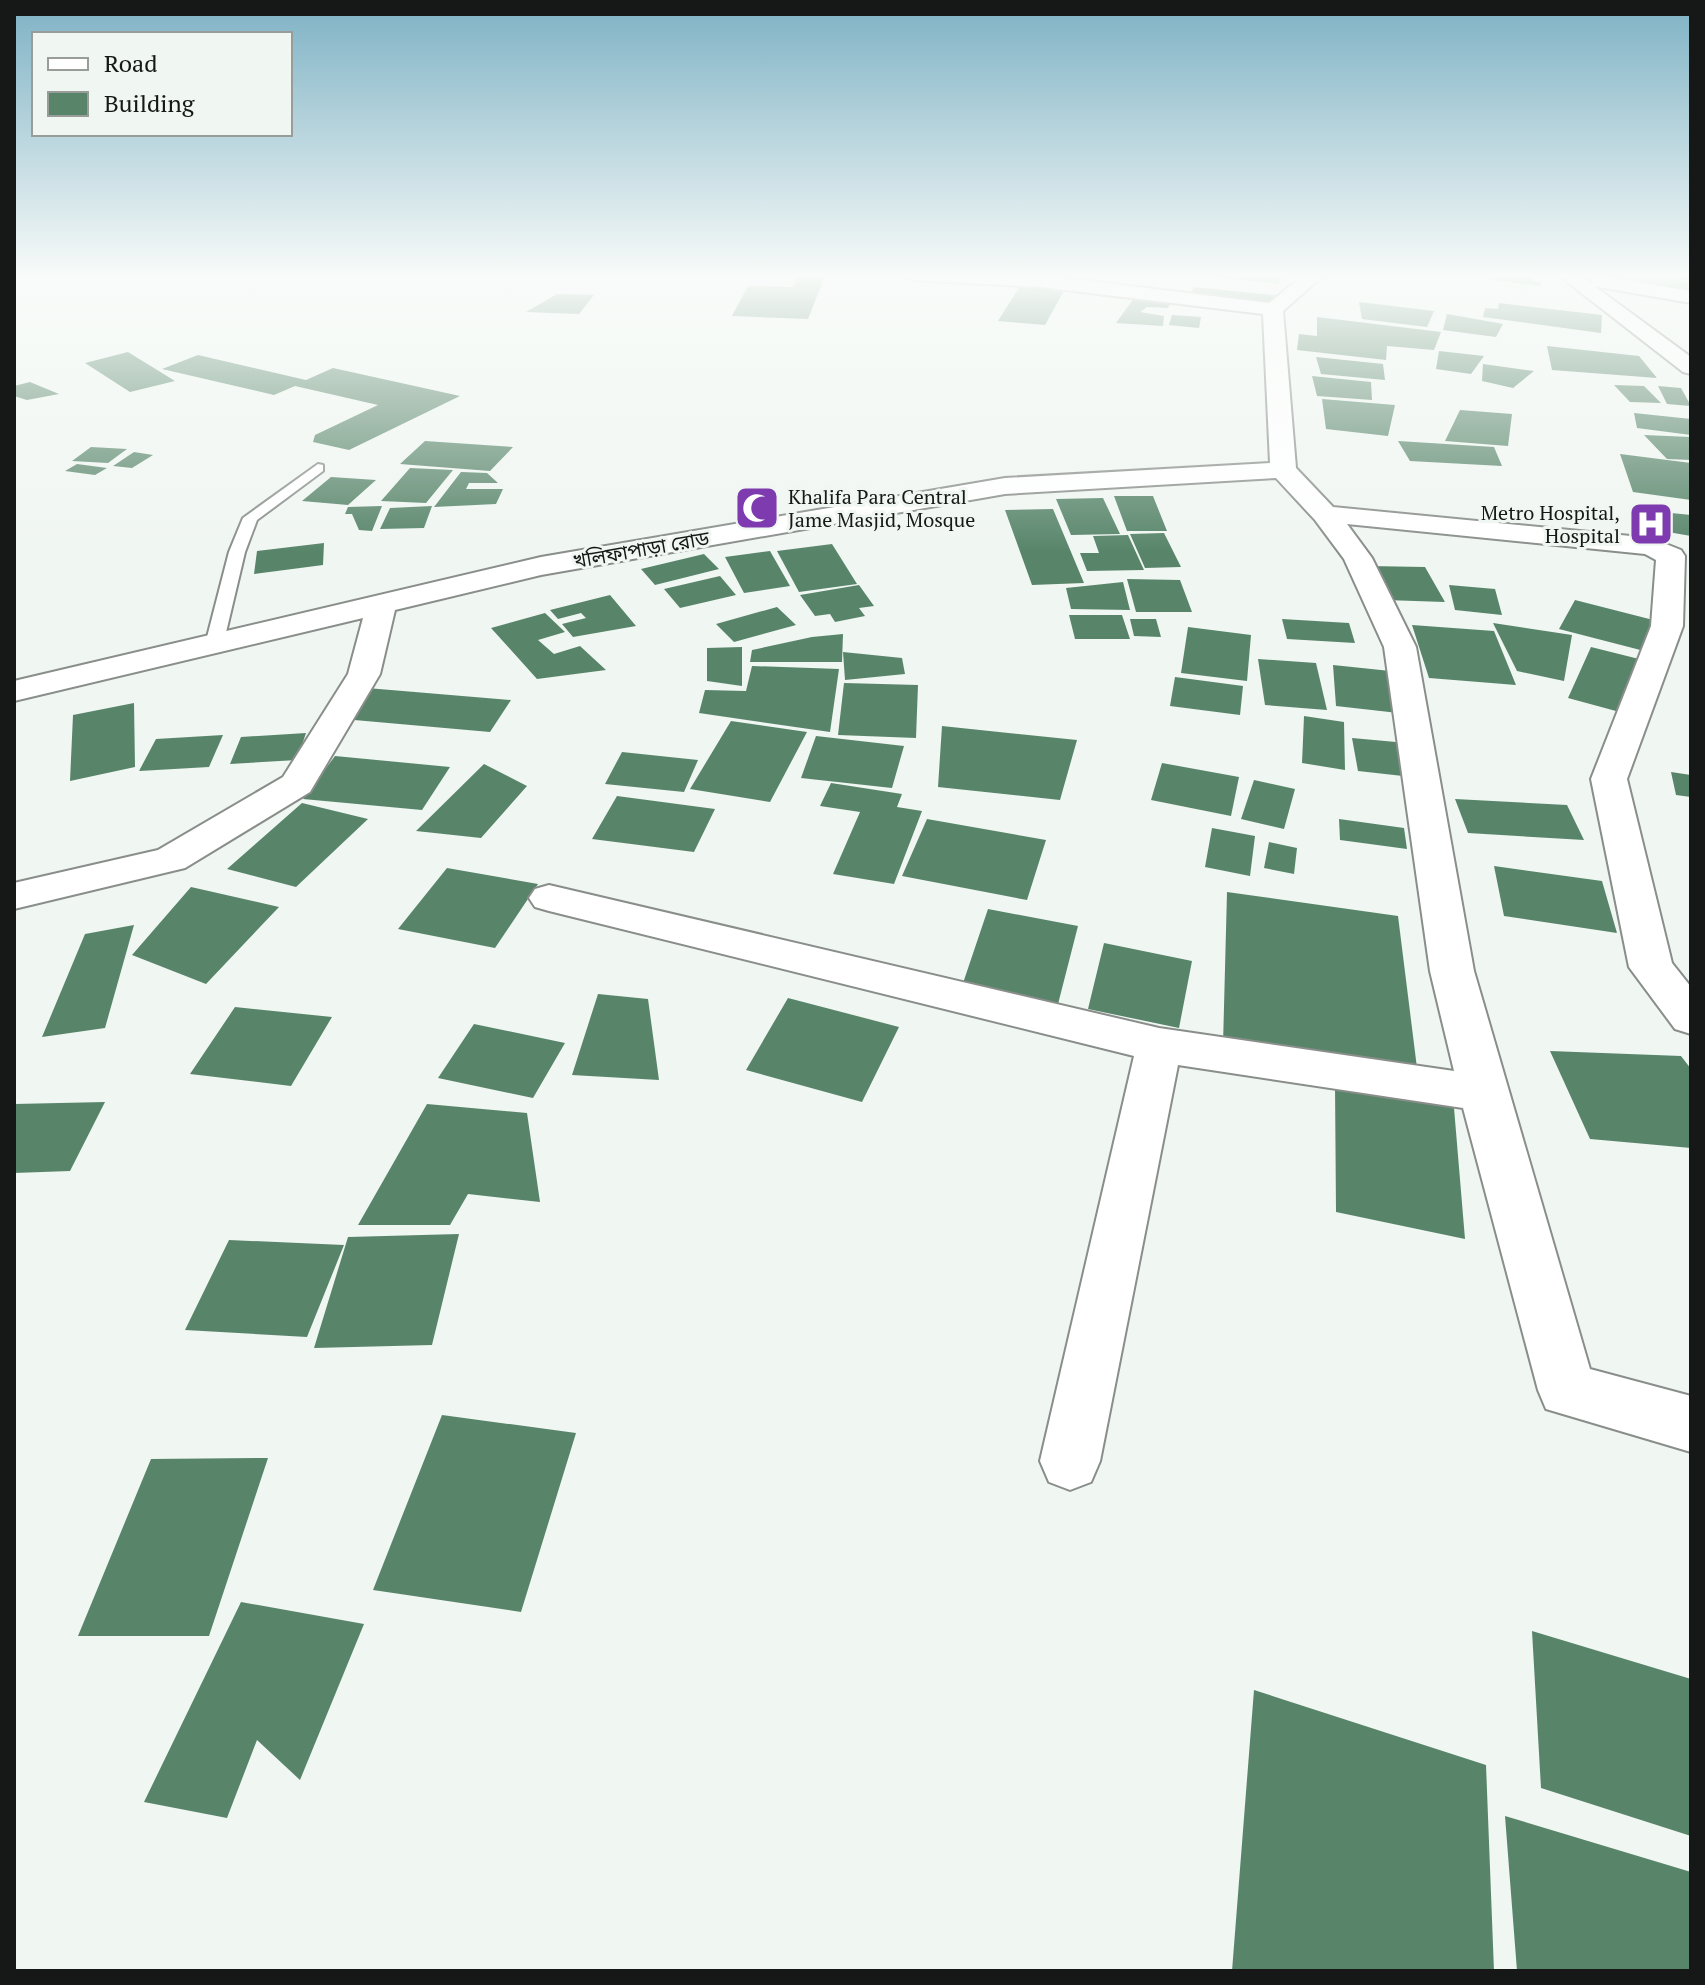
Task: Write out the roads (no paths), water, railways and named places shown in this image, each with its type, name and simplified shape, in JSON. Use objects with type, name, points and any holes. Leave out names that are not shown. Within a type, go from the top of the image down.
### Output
[{"type":"main road","points":[[1277,367],[1283,470],[1325,514],[1358,558],[1400,647],[1452,971],[1567,1390],[1691,1424]]},
{"type":"main road","name":"খলিফাপাড়া রোড","points":[[14,691],[541,566],[1005,486],[1283,470]]},
{"type":"main road","points":[[1325,514],[1651,546],[1671,556],[1667,626],[1609,779],[1651,967],[1691,1018]]},
{"type":"main road","points":[[14,896],[171,859],[297,784],[364,674],[382,603]]},
{"type":"main road","points":[[549,898],[1159,1045],[1483,1093]]},
{"type":"main road","points":[[1070,1461],[1159,1045]]},
{"type":"lane","points":[[214,645],[237,552],[250,518],[318,468]]},
{"type":"place","name":"Khalifa Para Central Jame Masjid, Mosque","points":[[757,508]]},
{"type":"place","name":"Metro Hospital, Hospital","points":[[1651,524]]}]
